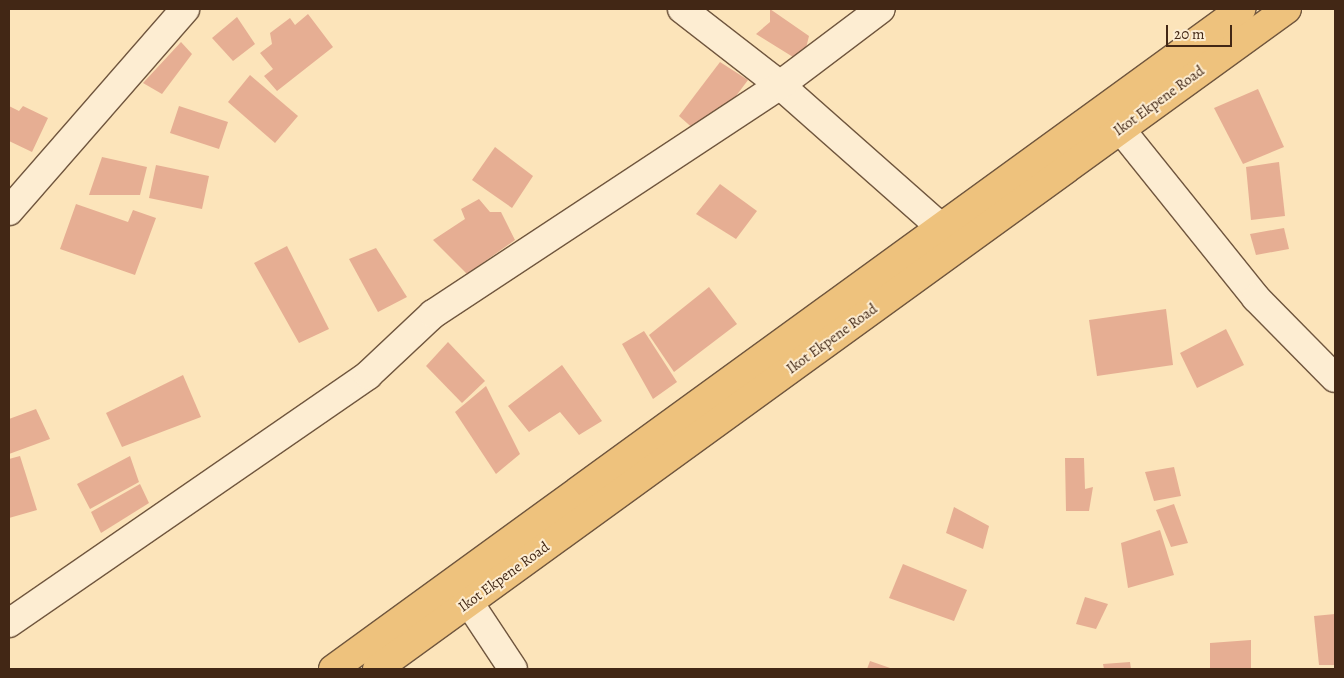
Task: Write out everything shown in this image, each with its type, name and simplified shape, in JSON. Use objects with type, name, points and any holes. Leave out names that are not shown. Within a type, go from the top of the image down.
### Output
[{"type":"highway","name":"Ikot Ekpene Road","points":[[377,669],[461,592],[942,229],[1241,9]]},
{"type":"highway","name":"Ikot Ekpene Road","points":[[333,669],[461,592],[1287,9]]},
{"type":"street","points":[[14,195],[185,9]]},
{"type":"street","points":[[682,9],[780,85],[942,229]]},
{"type":"street","points":[[9,623],[368,375],[432,314],[780,85],[881,9]]},
{"type":"street","points":[[1104,108],[1118,130],[1256,298],[1335,378]]},
{"type":"street","points":[[461,592],[513,669]]},
{"type":"building","points":[[770,9],[809,36],[805,52],[793,57],[756,34],[770,22]]},
{"type":"building","points":[[308,14],[333,47],[277,91],[264,76],[273,69],[260,53],[272,44],[270,33],[290,18],[295,25]]},
{"type":"building","points":[[237,17],[255,44],[233,61],[212,38]]},
{"type":"building","points":[[181,42],[192,54],[162,94],[143,83]]},
{"type":"building","points":[[720,62],[748,80],[727,108],[696,131],[679,116]]},
{"type":"building","points":[[250,75],[298,116],[275,143],[228,102]]},
{"type":"building","points":[[1258,89],[1284,147],[1243,164],[1214,108]]},
{"type":"building","points":[[9,106],[19,111],[23,106],[48,118],[32,152],[9,141]]},
{"type":"building","points":[[179,106],[228,122],[219,149],[170,133]]},
{"type":"building","points":[[495,147],[533,176],[512,208],[472,180]]},
{"type":"building","points":[[102,157],[147,167],[140,195],[89,195]]},
{"type":"building","points":[[1279,162],[1285,216],[1251,220],[1246,167]]},
{"type":"building","points":[[156,165],[209,176],[202,209],[149,198]]},
{"type":"building","points":[[720,184],[757,211],[736,239],[696,214]]},
{"type":"building","points":[[479,199],[490,212],[501,212],[515,240],[467,274],[433,240],[465,219],[461,209]]},
{"type":"building","points":[[76,204],[128,222],[133,210],[156,218],[135,275],[60,249]]},
{"type":"building","points":[[1284,228],[1289,249],[1256,255],[1250,234]]},
{"type":"building","points":[[287,246],[329,329],[299,343],[254,263]]},
{"type":"building","points":[[376,248],[407,297],[378,312],[349,259]]},
{"type":"building","points":[[709,287],[737,324],[674,372],[649,335]]},
{"type":"building","points":[[1166,309],[1173,365],[1097,376],[1089,320]]},
{"type":"building","points":[[1226,329],[1244,365],[1197,388],[1180,353]]},
{"type":"building","points":[[644,331],[677,382],[653,399],[622,344]]},
{"type":"building","points":[[448,342],[485,381],[462,403],[426,366]]},
{"type":"building","points":[[562,365],[602,421],[579,435],[560,412],[529,432],[508,406]]},
{"type":"building","points":[[183,375],[201,417],[122,447],[106,413]]},
{"type":"building","points":[[486,386],[520,454],[496,474],[455,412]]},
{"type":"building","points":[[36,409],[50,439],[9,454],[9,419]]},
{"type":"building","points":[[20,456],[37,510],[9,518],[9,459]]},
{"type":"building","points":[[130,456],[139,482],[90,509],[77,484]]},
{"type":"building","points":[[1065,458],[1084,458],[1085,489],[1093,487],[1089,511],[1066,511]]},
{"type":"building","points":[[1174,467],[1181,496],[1154,501],[1145,472]]},
{"type":"building","points":[[140,484],[149,503],[101,533],[91,512]]},
{"type":"building","points":[[1174,504],[1188,543],[1171,547],[1156,510]]},
{"type":"building","points":[[954,507],[989,526],[983,549],[946,533]]},
{"type":"building","points":[[1160,530],[1174,575],[1128,588],[1121,543]]},
{"type":"building","points":[[903,564],[967,590],[954,621],[889,598]]},
{"type":"building","points":[[1085,597],[1108,604],[1096,629],[1076,624]]},
{"type":"building","points":[[1335,614],[1335,665],[1319,665],[1314,616]]},
{"type":"building","points":[[1251,640],[1251,669],[1210,669],[1210,643]]},
{"type":"building","points":[[870,661],[893,669],[867,669]]},
{"type":"building","points":[[1130,662],[1131,669],[1104,669],[1103,664]]}]
